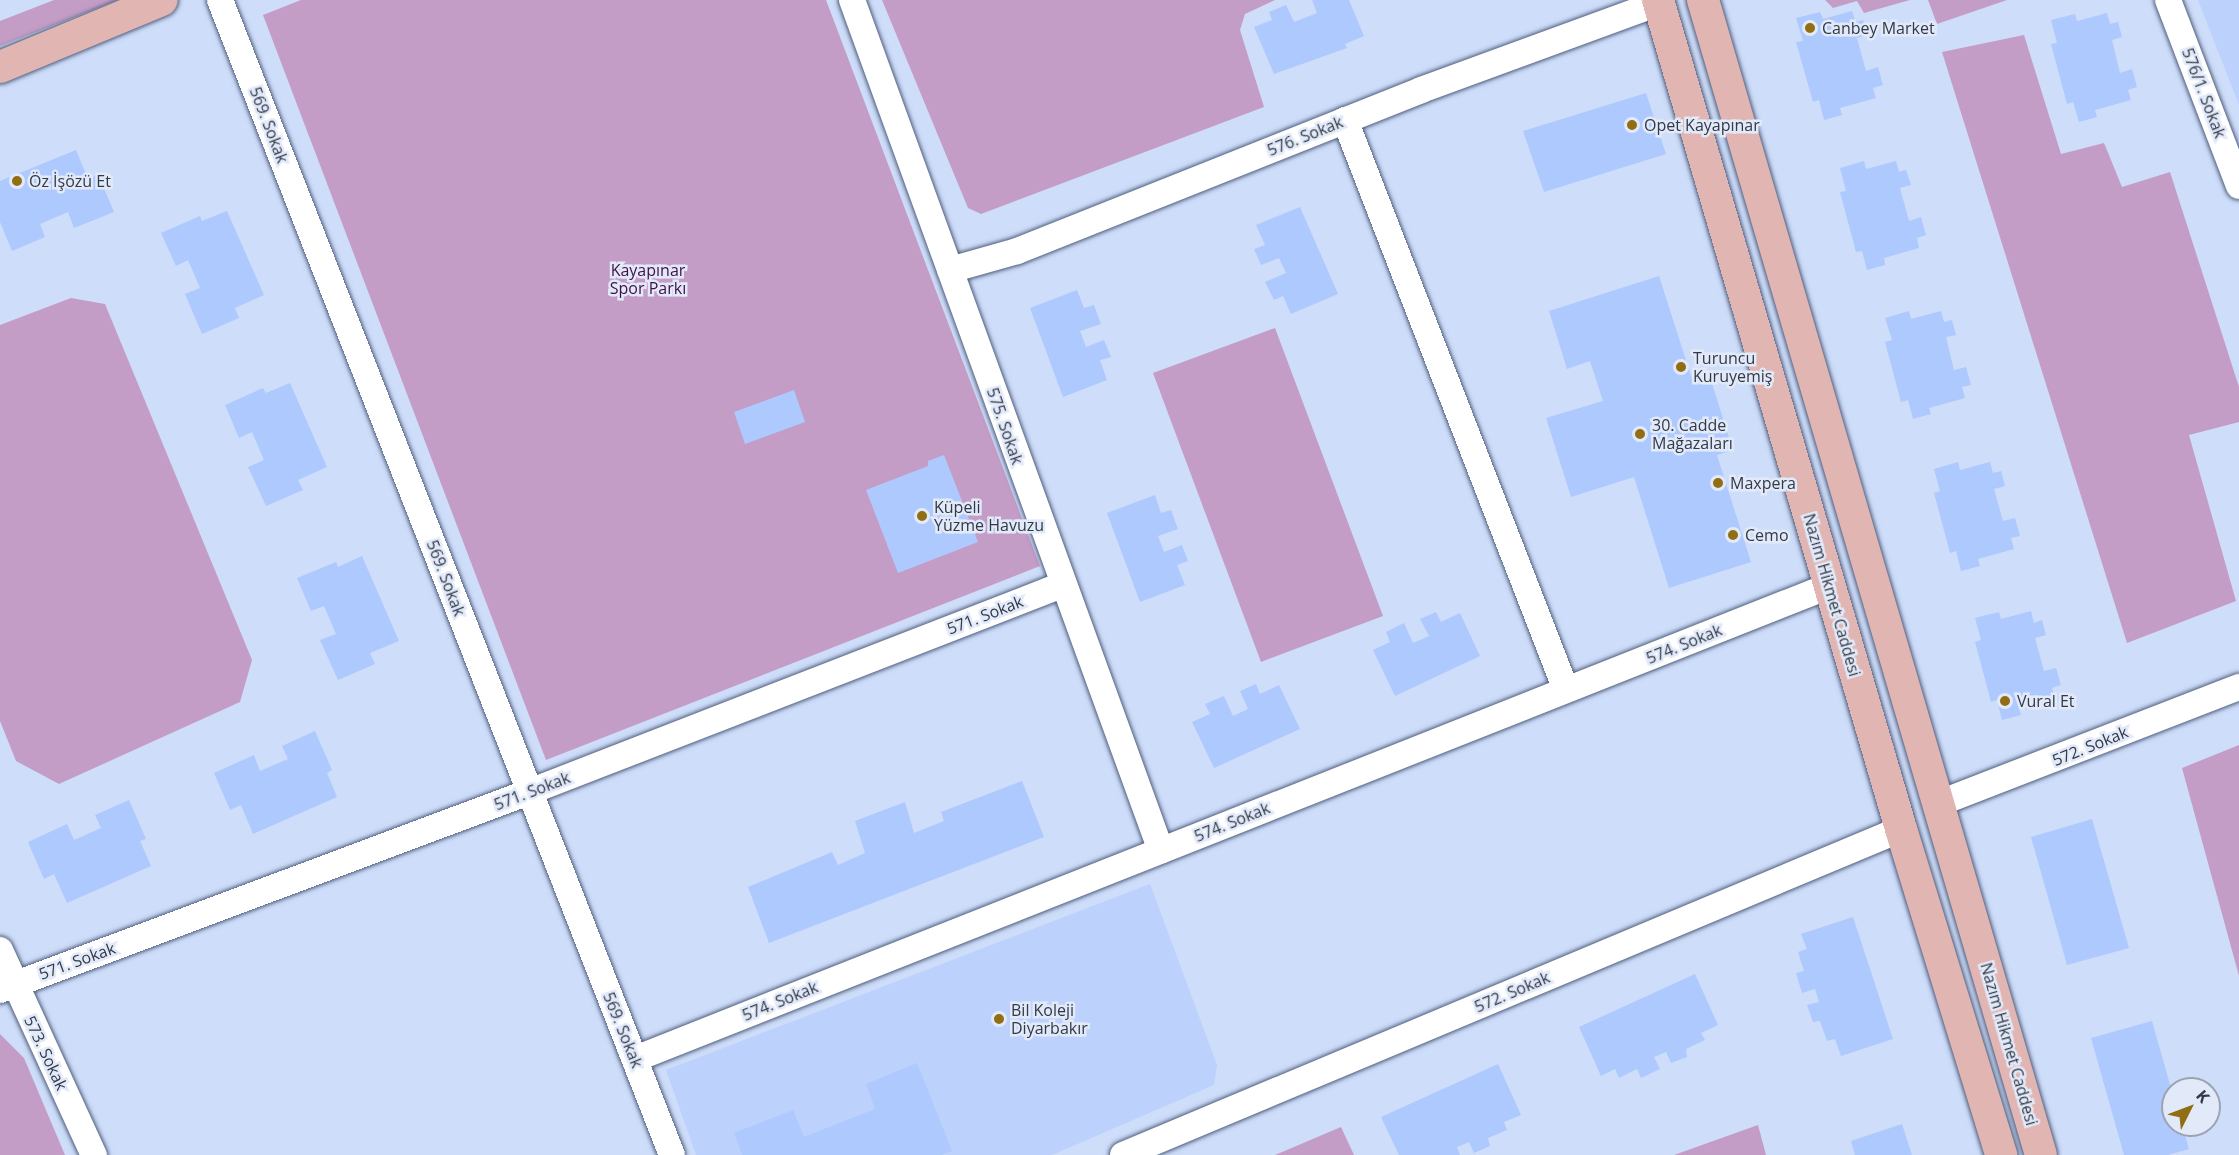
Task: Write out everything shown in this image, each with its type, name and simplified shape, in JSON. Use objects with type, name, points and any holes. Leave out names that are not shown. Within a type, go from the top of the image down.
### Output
[{"type":"main road","points":[[0,67],[162,0]]},
{"type":"main road","name":"Nazım Hikmet Caddesi","points":[[1703,0],[1940,803],[2041,1155]]},
{"type":"main road","name":"Nazım Hikmet Caddesi","points":[[1658,2],[1901,830],[2001,1155]]},
{"type":"street","name":"569. Sokak","points":[[220,0],[672,1155]]},
{"type":"street","name":"575. Sokak","points":[[852,0],[1062,585],[1161,851]]},
{"type":"street","name":"576/1. Sokak","points":[[2168,0],[2236,170]]},
{"type":"street","name":"576. Sokak","points":[[950,270],[1017,251],[1345,120],[1658,2]]},
{"type":"street","points":[[1345,120],[1566,690]]},
{"type":"street","name":"571. Sokak","points":[[7,988],[529,792],[1062,585]]},
{"type":"street","name":"574. Sokak","points":[[635,1059],[1829,586]]},
{"type":"street","name":"572. Sokak","points":[[1940,803],[2239,687]]},
{"type":"street","name":"572. Sokak","points":[[1123,1155],[1901,830]]},
{"type":"street","name":"573. Sokak","points":[[0,950],[7,988],[94,1155]]},
{"type":"shaded area","points":[[2198,0],[2239,0],[2239,105]]},
{"type":"shaded area","name":"Bil Koleji Diyarbakır","points":[[1150,884],[1217,1065],[1214,1085],[1052,1155],[696,1155],[666,1070]]},
{"type":"green space","points":[[54,0],[118,0],[0,46],[0,21]]},
{"type":"green space","name":"Kayapınar Spor Parkı","points":[[301,0],[826,0],[1040,566],[546,760],[263,15]]},
{"type":"green space","points":[[882,0],[1275,0],[1245,14],[1240,30],[1264,107],[981,214],[968,208]]},
{"type":"green space","points":[[1825,0],[1910,0],[1864,13],[1857,1],[1833,8]]},
{"type":"green space","points":[[1928,0],[2007,0],[1937,24]]},
{"type":"green space","points":[[2024,35],[2061,154],[2104,143],[2122,187],[2170,172],[2239,387],[2239,422],[2189,435],[2236,601],[2127,643],[1942,52]]},
{"type":"green space","points":[[71,298],[105,304],[252,660],[240,702],[59,784],[16,761],[0,721],[0,325]]},
{"type":"green space","points":[[1275,328],[1383,616],[1261,662],[1153,373]]},
{"type":"green space","points":[[2239,745],[2239,976],[2182,768]]},
{"type":"green space","points":[[0,1034],[24,1058],[65,1155],[0,1155]]},
{"type":"green space","points":[[1758,1125],[1766,1155],[1674,1155]]},
{"type":"green space","points":[[1341,1127],[1354,1155],[1275,1155]]},
{"type":"building","points":[[1312,0],[1349,0],[1364,36],[1345,44],[1347,48],[1274,74],[1254,27],[1272,20],[1269,12],[1286,5],[1294,22],[1317,13]]},
{"type":"building","points":[[1852,11],[1856,22],[1863,20],[1867,35],[1857,38],[1866,71],[1878,67],[1883,85],[1873,88],[1876,98],[1840,108],[1842,115],[1824,120],[1819,100],[1813,102],[1796,42],[1803,41],[1796,18],[1820,12],[1823,19]]},
{"type":"building","points":[[2107,13],[2110,24],[2118,22],[2122,37],[2112,40],[2120,73],[2132,69],[2137,87],[2128,90],[2131,100],[2095,110],[2097,117],[2079,122],[2073,102],[2067,104],[2051,44],[2057,43],[2051,20],[2075,14],[2077,21]]},
{"type":"building","points":[[1646,93],[1666,154],[1544,192],[1523,131]]},
{"type":"building","points":[[76,150],[88,179],[98,174],[114,212],[74,228],[68,212],[40,224],[45,237],[12,251],[0,222],[0,181]]},
{"type":"building","points":[[1864,161],[1866,169],[1896,161],[1899,172],[1906,170],[1911,185],[1900,188],[1909,221],[1921,217],[1926,235],[1917,238],[1919,248],[1884,258],[1885,265],[1867,270],[1862,251],[1856,252],[1840,192],[1846,191],[1840,168]]},
{"type":"building","points":[[1300,207],[1338,294],[1291,314],[1283,296],[1274,300],[1265,282],[1286,273],[1279,258],[1261,265],[1254,249],[1265,245],[1256,225]]},
{"type":"building","points":[[227,211],[264,295],[235,308],[239,318],[202,334],[185,294],[200,288],[188,260],[176,266],[161,233],[200,216],[202,221]]},
{"type":"building","name":"30. Cadde Mağazaları","points":[[1659,276],[1692,379],[1709,374],[1733,450],[1717,455],[1751,562],[1669,588],[1634,477],[1571,497],[1546,418],[1603,401],[1590,361],[1567,369],[1549,311]]},
{"type":"building","points":[[1077,290],[1084,308],[1094,305],[1101,324],[1080,331],[1086,347],[1104,340],[1111,357],[1100,360],[1107,380],[1063,397],[1030,308]]},
{"type":"building","points":[[1909,311],[1911,319],[1941,311],[1944,322],[1952,320],[1956,335],[1946,337],[1954,370],[1966,367],[1971,385],[1962,387],[1965,398],[1929,408],[1931,414],[1913,419],[1908,400],[1901,402],[1885,342],[1892,340],[1885,318]]},
{"type":"building","points":[[290,383],[327,467],[298,480],[303,490],[266,506],[248,467],[264,460],[252,432],[239,438],[225,405],[263,388],[266,393]]},
{"type":"building","points":[[794,390],[805,422],[745,444],[734,412]]},
{"type":"building","name":"Küpeli Yüzme Havuzu","points":[[944,455],[978,542],[898,573],[866,490],[928,466],[928,461]]},
{"type":"building","points":[[1958,462],[1960,470],[1990,462],[1993,473],[2001,471],[2005,486],[1994,489],[2003,521],[2015,518],[2020,536],[2011,538],[2014,549],[1978,559],[1980,566],[1961,571],[1956,551],[1950,553],[1934,493],[1940,491],[1934,469]]},
{"type":"building","points":[[1155,495],[1161,513],[1171,510],[1178,529],[1158,536],[1164,552],[1182,545],[1188,561],[1177,565],[1185,585],[1140,602],[1107,513]]},
{"type":"building","points":[[362,556],[399,641],[370,653],[375,664],[338,680],[320,640],[336,634],[324,606],[311,611],[297,578],[336,562],[338,567]]},
{"type":"building","points":[[2031,611],[2034,623],[2042,620],[2046,635],[2035,638],[2044,671],[2056,668],[2061,685],[2052,688],[2055,698],[2019,708],[2021,715],[2002,720],[1997,700],[1991,702],[1975,642],[1981,640],[1975,618],[1999,612],[2001,619]]},
{"type":"building","points":[[1436,612],[1441,622],[1460,613],[1480,656],[1395,696],[1373,650],[1390,642],[1386,632],[1404,623],[1413,643],[1429,636],[1420,619]]},
{"type":"building","points":[[1256,684],[1260,694],[1279,685],[1300,729],[1214,768],[1192,722],[1210,714],[1205,704],[1224,696],[1233,716],[1248,709],[1240,691]]},
{"type":"building","points":[[315,731],[332,770],[327,773],[337,797],[253,834],[241,805],[230,810],[214,773],[254,755],[260,771],[288,759],[282,746]]},
{"type":"building","points":[[1022,781],[1044,837],[769,943],[748,887],[832,852],[838,865],[865,853],[855,821],[905,802],[914,833],[944,821],[941,812]]},
{"type":"building","points":[[129,800],[146,839],[140,841],[151,866],[67,903],[54,874],[44,879],[28,842],[67,824],[74,840],[101,828],[95,815]]},
{"type":"building","points":[[2092,819],[2129,948],[2067,965],[2031,837]]},
{"type":"building","points":[[1853,917],[1893,1039],[1841,1056],[1835,1039],[1827,1041],[1820,1021],[1813,1022],[1807,1005],[1819,1002],[1815,989],[1802,993],[1796,973],[1804,971],[1798,952],[1807,949],[1801,934]]},
{"type":"building","points":[[1695,974],[1718,1025],[1701,1033],[1705,1040],[1686,1049],[1687,1057],[1671,1063],[1666,1052],[1654,1057],[1660,1069],[1641,1078],[1637,1069],[1619,1078],[1615,1069],[1601,1076],[1579,1027]]},
{"type":"building","points":[[2152,1021],[2168,1077],[2161,1077],[2161,1137],[2186,1137],[2189,1149],[2168,1155],[2124,1155],[2091,1038]]},
{"type":"building","points":[[917,1063],[952,1151],[941,1155],[742,1155],[734,1133],[793,1110],[804,1137],[875,1109],[866,1084]]},
{"type":"building","points":[[1498,1064],[1521,1115],[1504,1122],[1507,1130],[1488,1138],[1490,1146],[1474,1153],[1469,1142],[1457,1147],[1460,1155],[1399,1155],[1381,1117]]},
{"type":"building","points":[[1902,1124],[1912,1155],[1855,1155],[1851,1141]]},
{"type":"place","name":"Canbey Market","points":[[1810,28]]},
{"type":"place","name":"Opet Kayapınar","points":[[1632,125]]},
{"type":"place","name":"Öz İşözü Et","points":[[17,181]]},
{"type":"place","name":"Turuncu Kuruyemiş","points":[[1681,367]]},
{"type":"place","name":"30. Cadde Mağazaları","points":[[1640,434]]},
{"type":"place","name":"Maxpera","points":[[1718,483]]},
{"type":"place","name":"Küpeli Yüzme Havuzu","points":[[922,516]]},
{"type":"place","name":"Cemo","points":[[1733,535]]},
{"type":"place","name":"Vural Et","points":[[2005,701]]},
{"type":"place","name":"Bil Koleji Diyarbakır","points":[[999,1019]]}]
